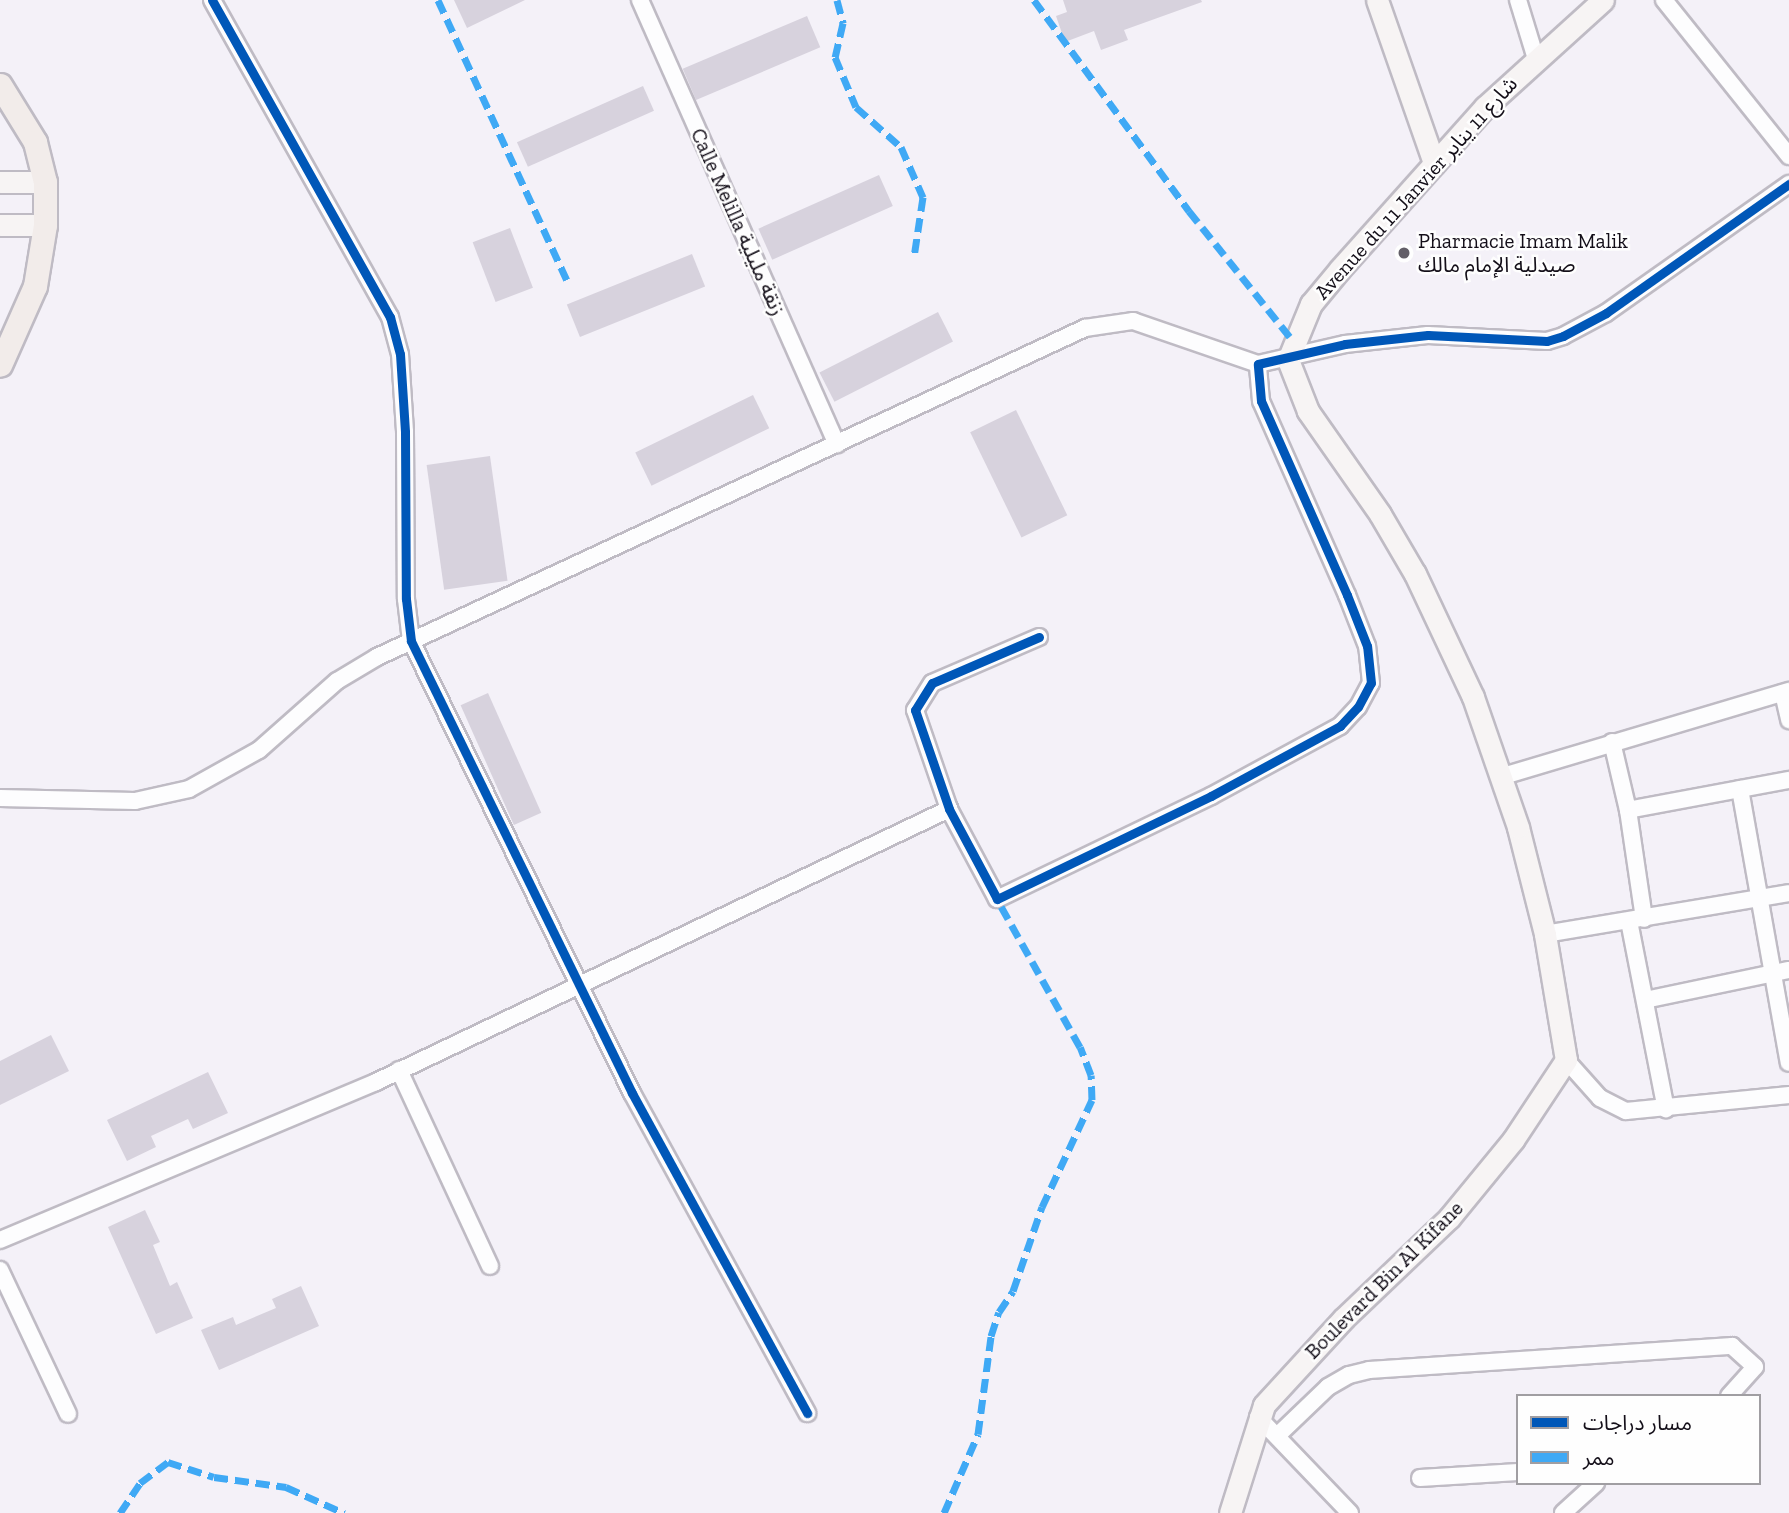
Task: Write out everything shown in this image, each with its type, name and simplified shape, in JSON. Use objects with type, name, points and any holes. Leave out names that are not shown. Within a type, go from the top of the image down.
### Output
[{"type":"main road","points":[[0,85],[35,142],[45,182],[42,255],[24,319],[0,365]]},
{"type":"street","points":[[212,0],[390,317],[400,354],[405,432],[406,599],[411,641],[632,1093],[807,1413]]},
{"type":"street","name":"Calle Melilla زنقة مليلية","points":[[640,0],[837,444]]},
{"type":"street","points":[[1377,0],[1434,163]]},
{"type":"street","points":[[1518,0],[1536,59]]},
{"type":"street","name":"Avenue du 11 Janvier شارع 11 يناير","points":[[1288,360],[1311,304],[1434,163],[1536,59],[1603,0]]},
{"type":"street","points":[[1664,0],[1789,156]]},
{"type":"street","points":[[0,182],[45,182]]},
{"type":"street","points":[[0,798],[135,801],[189,789],[259,750],[337,681],[411,641],[1085,328],[1113,321],[1154,327],[1258,364],[1288,360],[1345,344],[1428,335],[1547,341],[1606,313],[1789,184]]},
{"type":"street","points":[[0,225],[45,225]]},
{"type":"street","points":[[1288,360],[1308,411],[1380,514],[1415,575],[1473,697],[1500,777],[1545,934],[1566,1060],[1613,1106],[1626,1111],[1789,1095]]},
{"type":"street","points":[[1039,637],[932,683],[918,701],[914,717],[949,809],[997,900],[1211,796],[1340,726],[1358,707],[1371,683],[1367,646],[1317,522],[1272,432],[1261,401],[1258,364]]},
{"type":"street","points":[[1500,777],[1786,692],[1789,720]]},
{"type":"street","points":[[1612,742],[1628,810],[1645,1000],[1666,1109]]},
{"type":"street","points":[[1628,810],[1789,780]]},
{"type":"street","points":[[1740,789],[1789,1063]]},
{"type":"street","points":[[0,1240],[400,1070],[949,809]]},
{"type":"street","points":[[1545,934],[1789,893]]},
{"type":"street","points":[[1645,1000],[1789,970]]},
{"type":"street","name":"Boulevard Bin Al Kifane","points":[[1230,1513],[1258,1417],[1276,1389],[1479,1184],[1566,1060]]},
{"type":"street","points":[[400,1070],[490,1266]]},
{"type":"street","points":[[0,1270],[68,1413]]},
{"type":"street","points":[[1278,1435],[1328,1387],[1349,1374],[1368,1370],[1731,1346],[1755,1367],[1731,1394]]},
{"type":"street","points":[[1258,1417],[1350,1513]]},
{"type":"street","points":[[1420,1478],[1516,1472]]},
{"type":"street","points":[[1563,1513],[1594,1485]]},
{"type":"building","points":[[454,0],[525,0],[467,28]]},
{"type":"building","points":[[1063,0],[1202,2],[1124,30],[1128,40],[1101,50],[1094,31],[1065,42],[1056,16],[1067,12]]},
{"type":"building","points":[[807,16],[820,47],[696,100],[683,69]]},
{"type":"building","points":[[643,86],[654,111],[528,167],[517,142]]},
{"type":"building","points":[[879,175],[893,206],[772,260],[758,229]]},
{"type":"building","points":[[510,228],[533,288],[496,302],[473,242]]},
{"type":"building","points":[[692,254],[705,286],[580,337],[567,305]]},
{"type":"building","points":[[938,312],[953,341],[834,402],[819,372]]},
{"type":"building","points":[[753,395],[769,428],[651,486],[635,452]]},
{"type":"building","points":[[1016,410],[1067,515],[1021,538],[970,432]]},
{"type":"building","points":[[490,456],[508,581],[444,590],[427,465]]},
{"type":"building","points":[[488,693],[541,813],[514,825],[461,705]]},
{"type":"building","points":[[51,1035],[69,1071],[0,1105],[0,1061]]},
{"type":"building","points":[[208,1072],[228,1113],[193,1129],[188,1119],[151,1136],[156,1147],[127,1161],[107,1120]]},
{"type":"building","points":[[145,1210],[160,1242],[153,1245],[170,1286],[177,1282],[193,1318],[156,1334],[108,1227]]},
{"type":"building","points":[[301,1286],[319,1326],[219,1370],[201,1330],[233,1317],[236,1325],[276,1308],[272,1299]]},
{"type":"marked path","points":[[438,0],[567,280]]},
{"type":"marked path","points":[[837,0],[843,23],[835,57],[856,107],[901,147],[923,197],[914,257]]},
{"type":"marked path","points":[[1034,0],[1189,211],[1293,341]]},
{"type":"marked path","points":[[944,1513],[978,1434],[991,1336],[999,1312],[1013,1291],[1042,1207],[1092,1100],[1091,1075],[1080,1047],[997,899]]},
{"type":"marked path","points":[[120,1513],[140,1483],[168,1462],[214,1477],[286,1487],[344,1513]]},
{"type":"cycle path","points":[[212,0],[390,317],[400,354],[405,432],[406,599],[411,641],[632,1093],[807,1413]]},
{"type":"cycle path","points":[[1039,637],[932,683],[915,710],[949,809],[997,899],[1211,796],[1340,726],[1358,707],[1371,683],[1367,646],[1261,401],[1258,364],[1345,344],[1428,335],[1547,341],[1563,336],[1606,313],[1789,184]]},
{"type":"place","name":"Pharmacie Imam Malik صيدلية الإمام مالك","points":[[1404,253]]}]
